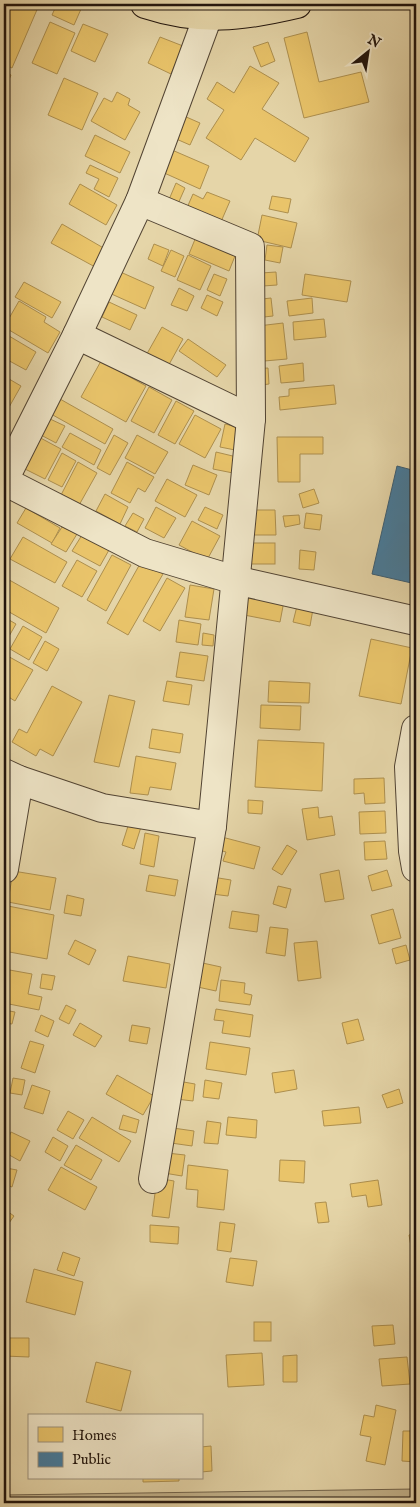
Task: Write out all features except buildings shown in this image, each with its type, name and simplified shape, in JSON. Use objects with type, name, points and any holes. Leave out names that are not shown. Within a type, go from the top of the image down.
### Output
[{"type":"main road","points":[[145,4],[183,14],[208,16],[238,15],[298,4]]},
{"type":"street","points":[[208,16],[140,201],[77,335],[4,480],[145,552],[235,580],[416,621]]},
{"type":"street","points":[[140,201],[250,247],[251,419],[212,826],[153,1179]]},
{"type":"street","points":[[77,335],[251,419]]},
{"type":"street","points":[[416,730],[409,767],[416,868]]},
{"type":"street","points":[[4,869],[12,777],[102,808],[212,826]]},
{"type":"shaded area","points":[[416,1489],[416,1503],[4,1503],[4,1495]]}]
